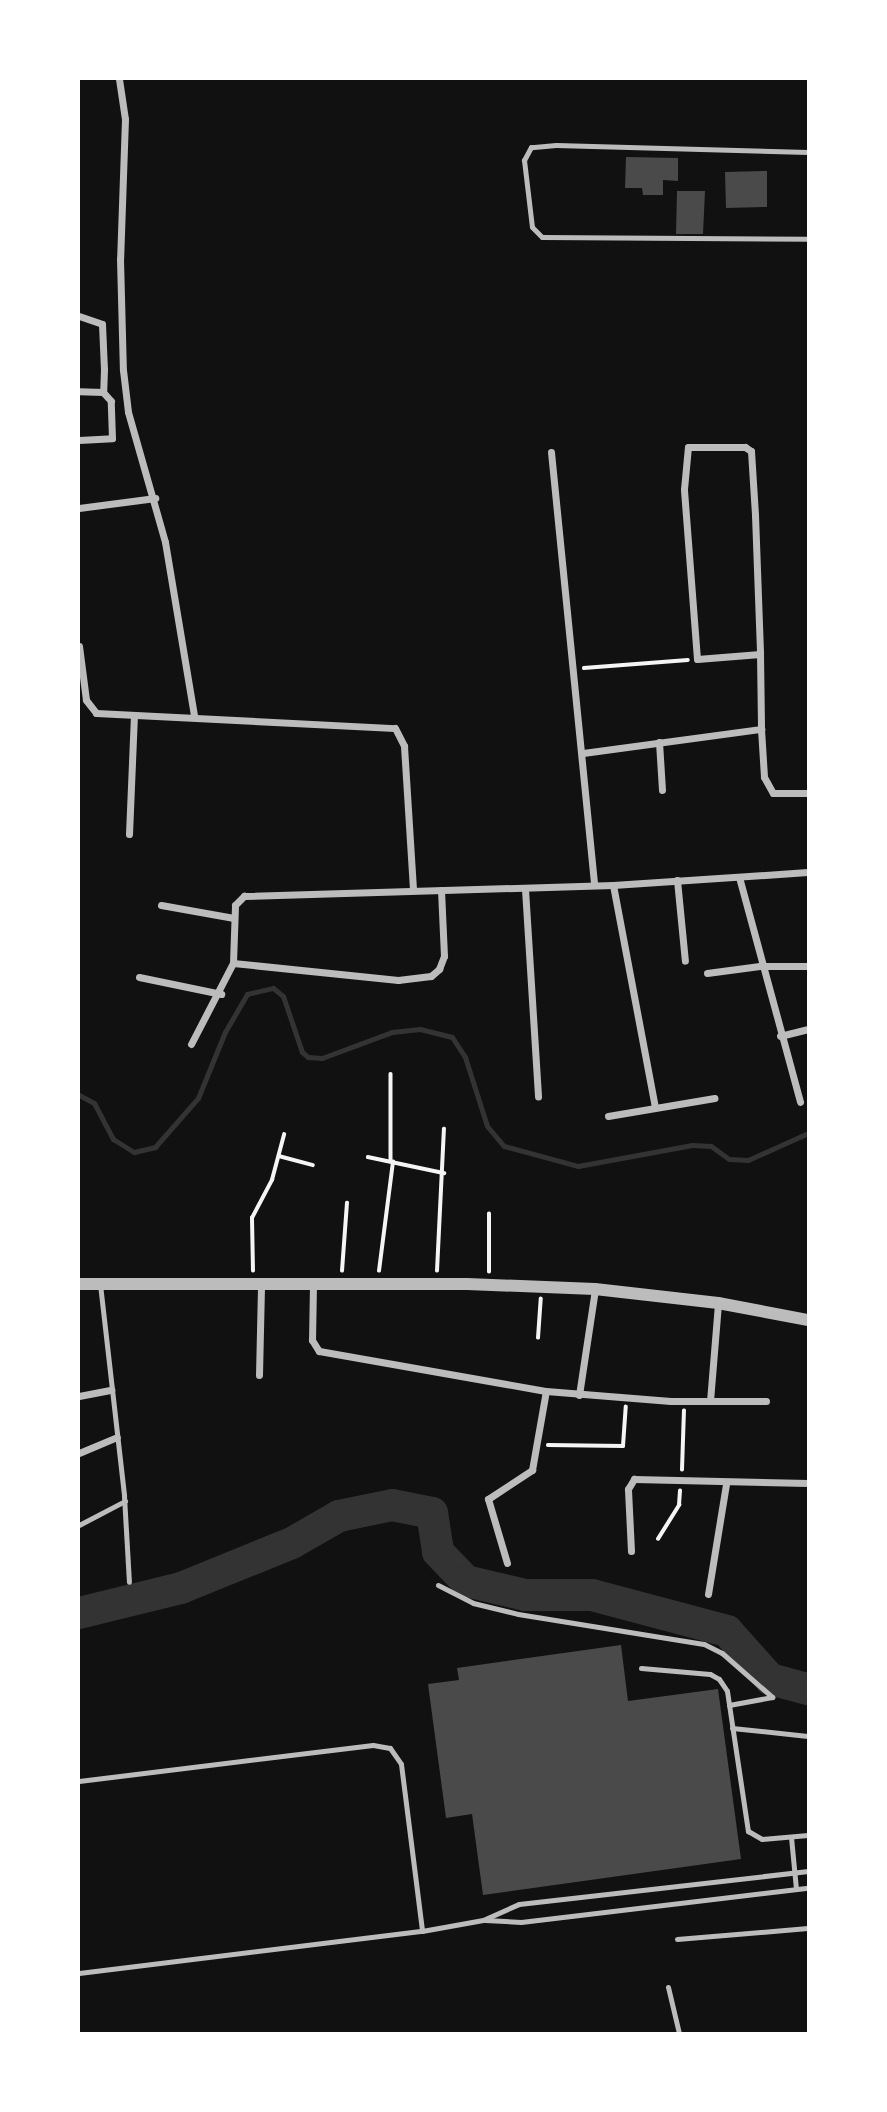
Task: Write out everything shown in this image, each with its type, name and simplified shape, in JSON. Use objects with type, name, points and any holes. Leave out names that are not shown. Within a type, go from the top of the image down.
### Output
[{"type":"street","points":[[120,79],[125,119],[122,369],[128,412],[155,498],[194,715]]},
{"type":"street","points":[[79,316],[99,320],[103,344],[103,392],[111,401],[113,438],[79,440]]},
{"type":"street","points":[[103,344],[121,345]]},
{"type":"street","points":[[104,369],[122,369]]},
{"type":"street","points":[[79,391],[103,392]]},
{"type":"street","points":[[760,654],[697,659],[684,489],[685,451],[693,446],[745,447],[751,451],[760,654],[761,729],[764,777],[769,790],[784,795],[808,793]]},
{"type":"street","points":[[551,452],[594,885]]},
{"type":"street","points":[[79,508],[155,498]]},
{"type":"street","points":[[79,646],[86,700],[92,710],[134,715],[194,715],[396,729],[404,746],[413,890]]},
{"type":"street","points":[[129,834],[134,715]]},
{"type":"street","points":[[583,753],[761,729]]},
{"type":"street","points":[[659,742],[662,790]]},
{"type":"street","points":[[191,1044],[221,994],[233,963],[234,918],[237,901],[244,896],[613,885],[808,872]]},
{"type":"street","points":[[739,877],[760,965],[800,1102]]},
{"type":"street","points":[[677,880],[685,961]]},
{"type":"street","points":[[613,885],[655,1107]]},
{"type":"street","points":[[525,888],[538,1097]]},
{"type":"street","points":[[233,963],[398,981],[431,975],[439,969],[444,956],[441,890]]},
{"type":"street","points":[[161,905],[234,918]]},
{"type":"street","points":[[707,973],[760,965],[808,966]]},
{"type":"street","points":[[139,978],[221,994]]},
{"type":"street","points":[[780,1036],[808,1029]]},
{"type":"street","points":[[608,1116],[713,1098]]},
{"type":"street","points":[[79,1284],[436,1283],[595,1289],[718,1303],[808,1320]]},
{"type":"street","points":[[257,1284],[258,1375]]},
{"type":"street","points":[[313,1284],[312,1334],[319,1351],[579,1395],[626,1399],[766,1401]]},
{"type":"street","points":[[579,1395],[595,1289]]},
{"type":"street","points":[[710,1401],[718,1303]]},
{"type":"street","points":[[79,1396],[111,1390]]},
{"type":"street","points":[[507,1563],[488,1499],[532,1470],[539,1445],[546,1391]]},
{"type":"street","points":[[79,1453],[117,1437]]},
{"type":"street","points":[[631,1550],[628,1489],[634,1479],[647,1476],[726,1484],[808,1483]]},
{"type":"street","points":[[708,1594],[726,1484]]},
{"type":"lane","points":[[808,152],[556,145],[531,147],[524,156],[533,227],[542,237],[808,239]]},
{"type":"lane","points":[[100,1284],[125,1502],[129,1582]]},
{"type":"lane","points":[[79,1525],[125,1502]]},
{"type":"lane","points":[[438,1585],[473,1603],[518,1614],[663,1635],[713,1648],[772,1697],[729,1705]]},
{"type":"lane","points":[[641,1668],[710,1674],[723,1682],[729,1705],[748,1831],[761,1839],[808,1835]]},
{"type":"lane","points":[[732,1727],[808,1736]]},
{"type":"lane","points":[[79,1781],[373,1745],[390,1748],[401,1764],[422,1931]]},
{"type":"lane","points":[[791,1837],[796,1889]]},
{"type":"lane","points":[[484,1920],[519,1903],[808,1871]]},
{"type":"lane","points":[[79,1973],[422,1931],[484,1920],[521,1922],[808,1888]]},
{"type":"lane","points":[[677,1939],[808,1928]]},
{"type":"lane","points":[[668,1987],[679,2033]]},
{"type":"path","points":[[573,668],[697,659]]},
{"type":"path","points":[[377,1284],[392,1162],[391,1074]]},
{"type":"path","points":[[436,1283],[444,1172],[444,1129]]},
{"type":"path","points":[[257,1284],[252,1218],[279,1156],[284,1135]]},
{"type":"path","points":[[279,1156],[313,1165]]},
{"type":"path","points":[[368,1157],[444,1172]]},
{"type":"path","points":[[341,1284],[347,1203]]},
{"type":"path","points":[[488,1284],[489,1214]]},
{"type":"path","points":[[538,1338],[542,1287]]},
{"type":"path","points":[[539,1445],[623,1446],[626,1399]]},
{"type":"building","points":[[626,157],[678,158],[678,181],[663,180],[663,195],[643,195],[642,188],[625,188]]},
{"type":"building","points":[[767,171],[767,207],[726,208],[725,172]]},
{"type":"building","points":[[677,191],[705,191],[703,234],[676,234]]},
{"type":"building","points":[[621,1645],[628,1701],[718,1689],[741,1859],[483,1895],[472,1814],[446,1818],[428,1684],[459,1680],[457,1668]]},
{"type":"waterway","points":[[79,1095],[94,1103],[113,1139],[134,1152],[155,1147],[198,1098],[225,1032],[247,994],[273,988],[283,996],[302,1052],[308,1057],[322,1058],[392,1032],[420,1029],[452,1037],[465,1057],[487,1126],[504,1146],[578,1166],[692,1145],[711,1146],[729,1159],[748,1160],[808,1133]]},
{"type":"waterway","points":[[79,1613],[181,1588],[292,1543],[339,1516],[392,1505],[432,1513],[438,1552],[466,1581],[525,1595],[592,1595],[727,1631],[770,1679],[808,1689]]}]
